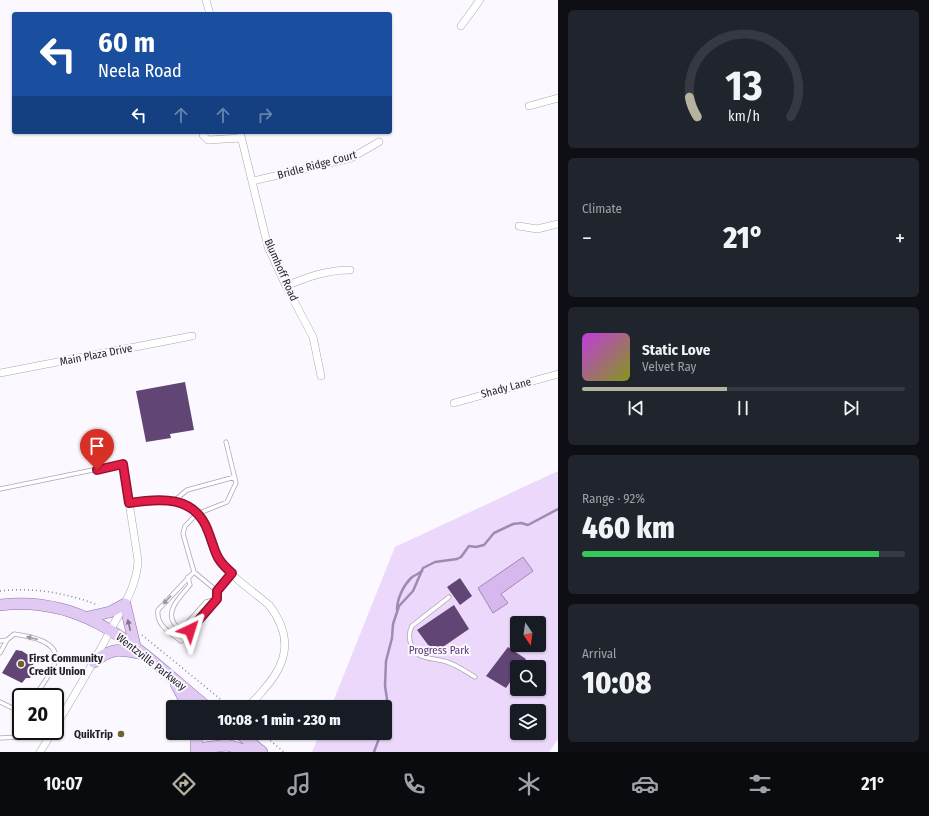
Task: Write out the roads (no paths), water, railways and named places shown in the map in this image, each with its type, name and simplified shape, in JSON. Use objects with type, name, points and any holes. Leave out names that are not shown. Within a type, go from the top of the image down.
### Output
[{"type":"main road","name":"Wentzville Parkway","points":[[0,605],[36,604],[59,607],[88,617],[135,646],[198,700]]},
{"type":"main road","points":[[88,617],[110,612],[125,604],[135,646]]},
{"type":"main road","points":[[94,662],[105,653],[118,649],[144,654]]},
{"type":"main road","points":[[174,680],[184,700]]},
{"type":"main road","points":[[196,740],[195,751],[227,745],[250,752]]},
{"type":"main road","points":[[249,740],[262,752]]},
{"type":"street","points":[[206,0],[209,12]]},
{"type":"street","points":[[461,26],[480,0]]},
{"type":"street","points":[[529,106],[558,98]]},
{"type":"street","name":"Blumhoff Road","points":[[203,134],[203,136],[208,140],[241,135],[268,247],[286,286],[313,337],[321,376]]},
{"type":"street","name":"Bridle Ridge Court","points":[[253,182],[351,158],[379,142]]},
{"type":"street","points":[[519,226],[536,229],[558,224]]},
{"type":"street","points":[[286,286],[333,270],[350,270]]},
{"type":"street","name":"Main Plaza Drive","points":[[0,373],[192,336]]},
{"type":"street","name":"Shady Lane","points":[[454,403],[558,374]]},
{"type":"street","points":[[64,712],[94,662],[125,604],[137,574],[138,560],[123,464]]},
{"type":"street","points":[[129,503],[154,499],[174,501],[192,510],[208,530],[218,560],[269,605],[279,619],[284,634],[285,646],[281,664],[272,681],[254,700]]},
{"type":"street","points":[[40,752],[47,740]]},
{"type":"lane","points":[[217,591],[194,572],[183,534],[185,526],[196,514],[227,502],[236,487],[226,442]]},
{"type":"lane","points":[[0,489],[123,464]]},
{"type":"lane","points":[[174,501],[187,490],[235,477]]},
{"type":"lane","points":[[194,572],[158,610],[157,617],[160,625],[181,641],[217,599],[217,591],[232,573]]},
{"type":"lane","points":[[188,577],[190,585],[171,611],[174,624],[179,628],[184,628],[206,602],[217,599]]},
{"type":"lane","points":[[449,597],[412,626],[410,630],[411,645],[420,656],[447,662],[475,677]]},
{"type":"lane","points":[[0,653],[7,640],[14,634],[44,641],[56,656],[55,663],[40,688]]},
{"type":"lane","points":[[0,641],[7,640]]},
{"type":"lane","points":[[0,702],[12,708]]},
{"type":"lane","points":[[0,738],[12,737]]},
{"type":"waterway","points":[[387,700],[385,686],[386,661],[392,638],[393,624],[399,606],[413,591],[423,568],[435,562],[457,559],[461,557],[469,546],[476,547],[484,545],[494,533],[513,524],[521,523],[528,525],[558,509]]},
{"type":"waterway","points":[[397,610],[399,597],[405,585],[412,577],[422,571]]},
{"type":"waterway","points":[[374,752],[378,740]]},
{"type":"place","name":"First Community Credit Union","points":[[21,664]]},
{"type":"place","name":"QuikTrip","points":[[121,734]]},
{"type":"park label","name":"Progress Park","points":[[439,650]]}]
